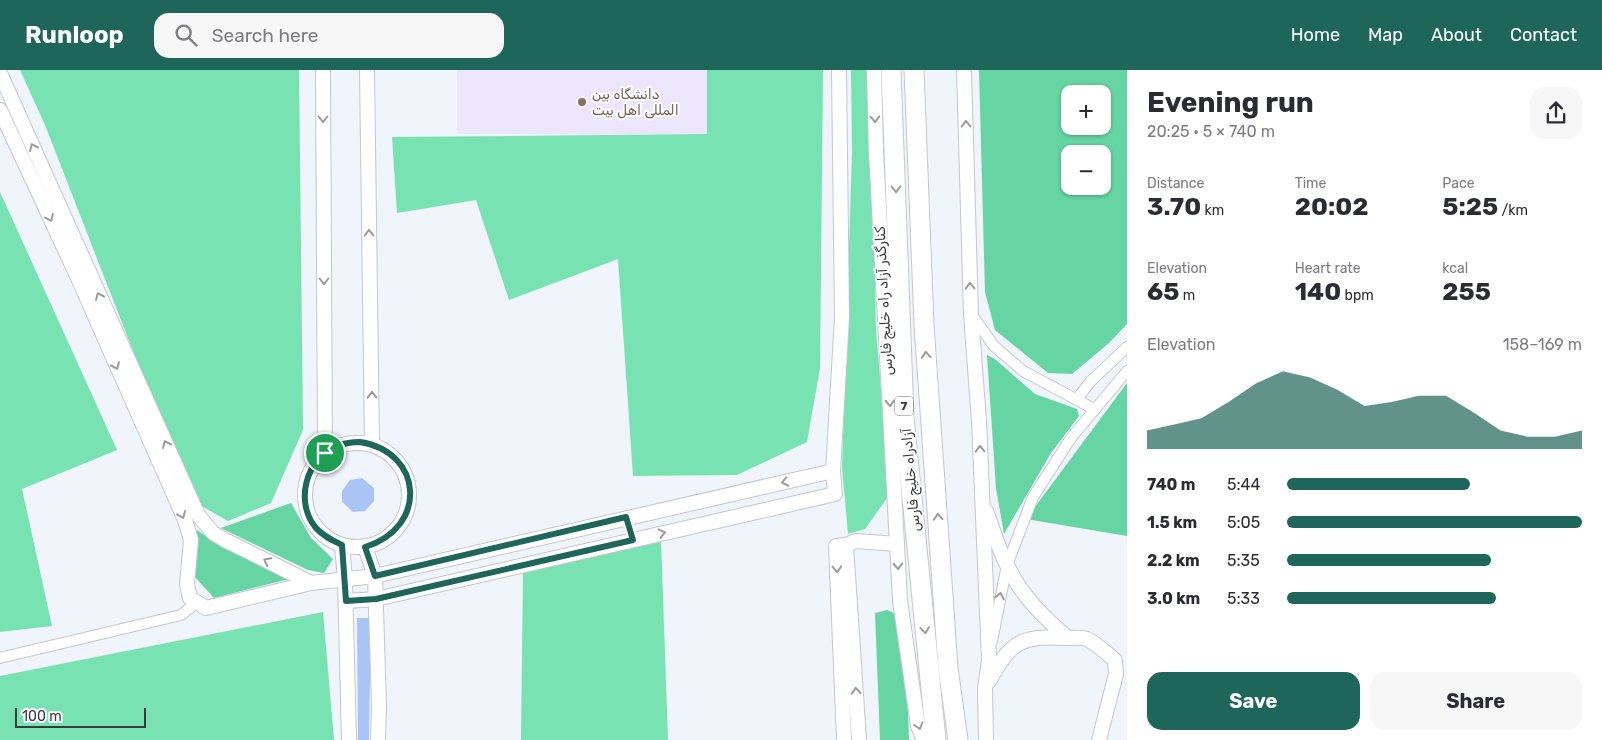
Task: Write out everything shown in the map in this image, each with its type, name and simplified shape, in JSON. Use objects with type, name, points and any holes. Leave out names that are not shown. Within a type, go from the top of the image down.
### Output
[{"type":"highway","name":"آزادراه خلیج فارس","points":[[891,70],[904,416],[936,740]]},
{"type":"highway","name":"آزادراه خلیج فارس","points":[[914,70],[924,325],[948,668],[958,740]]},
{"type":"street","points":[[323,70],[325,453]]},
{"type":"street","points":[[367,70],[372,444]]},
{"type":"street","points":[[346,601],[376,599],[835,494],[833,471],[842,317],[839,70]]},
{"type":"street","name":"کنارگذر آزاد راه خلیج فارس","points":[[874,70],[876,151],[900,601],[918,726],[924,740]]},
{"type":"street","points":[[964,70],[971,315],[979,422],[989,661]]},
{"type":"street","points":[[0,73],[198,515],[213,533],[311,583]]},
{"type":"street","points":[[0,110],[78,278],[184,520],[191,540],[187,584],[190,598],[206,608],[311,583],[375,576],[833,471]]},
{"type":"street","points":[[971,315],[994,346],[1023,371],[1094,409]]},
{"type":"street","points":[[1077,399],[1090,382],[1127,347]]},
{"type":"street","points":[[986,740],[985,688],[1007,565],[1033,497],[1071,438],[1127,371]]},
{"type":"street","points":[[348,443],[372,444],[387,451],[398,461],[406,475],[410,490],[409,506],[403,521],[393,533],[380,542],[365,547],[342,545],[327,538],[315,527],[307,512],[304,496],[307,480],[314,465],[325,453],[348,443]]},
{"type":"street","points":[[981,497],[1007,565],[1029,601],[1068,638]]},
{"type":"street","points":[[626,517],[633,540]]},
{"type":"street","points":[[844,740],[836,546],[856,541],[897,544]]},
{"type":"street","points":[[342,545],[346,601],[349,740]]},
{"type":"street","points":[[846,545],[859,740]]},
{"type":"street","points":[[365,547],[375,576],[379,706],[378,740]]},
{"type":"street","points":[[0,658],[181,614],[196,603]]},
{"type":"street","points":[[985,688],[1003,656],[1015,646],[1040,636],[1086,639],[1116,660],[1116,674],[1099,740]]},
{"type":"shaded area","name":"دانشگاه بین المللی اهل بیت","points":[[457,70],[707,70],[707,134],[457,134]]},
{"type":"green space","points":[[20,70],[299,70],[303,430],[271,503],[228,521],[191,500],[45,125]]},
{"type":"green space","points":[[707,70],[823,70],[820,368],[807,442],[737,475],[633,476],[618,259],[509,300],[476,200],[397,213],[392,137],[707,134]]},
{"type":"green space","points":[[851,70],[871,70],[876,330],[890,494],[865,529],[848,534],[842,467],[852,152]]},
{"type":"green space","points":[[979,70],[1127,70],[1127,324],[1109,343],[1072,374],[1048,373],[995,330],[985,292]]},
{"type":"green space","points":[[0,192],[117,450],[22,489],[52,626],[0,632]]},
{"type":"green space","points":[[987,355],[995,359],[1035,394],[1077,409],[1079,416],[1051,453],[1004,534],[996,488]]},
{"type":"green space","points":[[1127,383],[1127,536],[1026,519]]},
{"type":"green space","points":[[291,503],[311,538],[333,559],[324,573],[308,570],[221,528]]},
{"type":"green space","points":[[197,530],[221,547],[289,579],[214,598],[195,577]]},
{"type":"green space","points":[[661,540],[668,740],[521,740],[523,570]]},
{"type":"green space","points":[[887,610],[898,615],[906,656],[909,740],[880,740],[875,613]]},
{"type":"green space","points":[[323,612],[334,740],[0,740],[0,676]]},
{"type":"water","points":[[362,478],[374,488],[374,501],[365,511],[353,512],[342,502],[342,491],[350,480]]},
{"type":"water","points":[[357,618],[371,618],[369,740],[358,740]]},
{"type":"place","name":"دانشگاه بین المللی اهل بیت","points":[[582,102]]},
{"type":"route","points":[[348,443],[372,444],[387,451],[398,461],[406,475],[410,490],[409,506],[403,521],[393,533],[380,542],[365,547],[375,576],[626,517],[633,540],[376,599],[346,601],[342,545],[327,538],[315,527],[307,512],[304,496],[307,480],[314,465],[325,453],[336,446],[348,443]]}]
